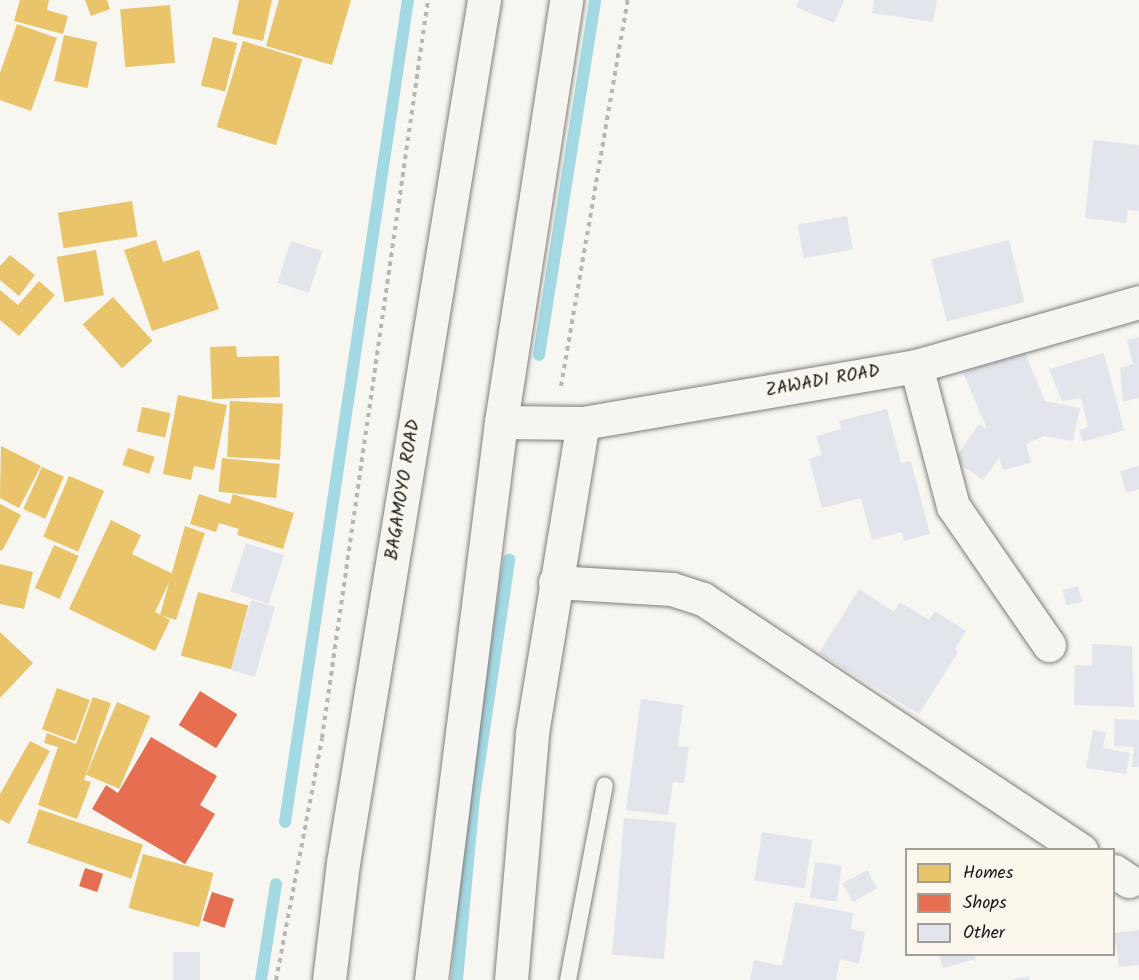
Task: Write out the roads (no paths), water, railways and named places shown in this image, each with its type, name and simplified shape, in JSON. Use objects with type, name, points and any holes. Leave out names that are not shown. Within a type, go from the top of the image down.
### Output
[{"type":"main road","name":"BAGAMOYO ROAD","points":[[329,980],[343,863],[484,0]]},
{"type":"main road","points":[[431,980],[501,422],[566,0]]},
{"type":"main road","name":"ZAWADI ROAD","points":[[501,422],[583,423],[916,366],[1139,302]]},
{"type":"main road","points":[[916,366],[953,506],[1049,645]]},
{"type":"main road","points":[[511,980],[532,733],[555,582],[583,423]]},
{"type":"main road","points":[[555,582],[672,589],[703,600],[1079,848]]},
{"type":"lane","points":[[568,980],[605,785]]},
{"type":"waterway","points":[[285,822],[408,0]]},
{"type":"waterway","points":[[539,355],[595,0]]},
{"type":"waterway","points":[[457,980],[474,798],[509,560]]},
{"type":"waterway","points":[[261,980],[276,884]]}]
